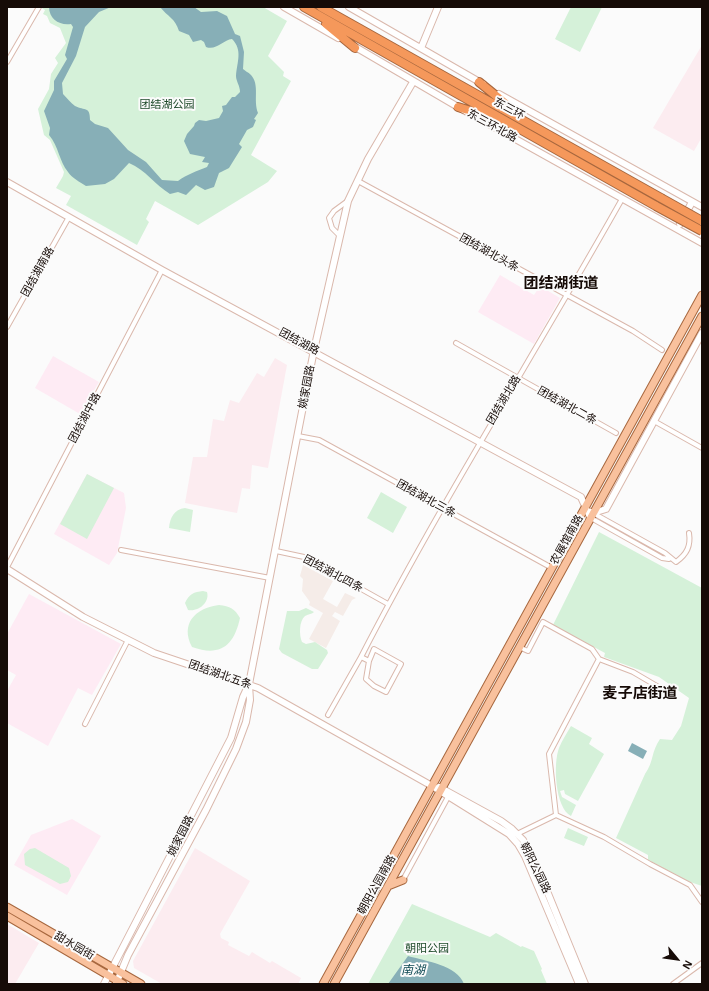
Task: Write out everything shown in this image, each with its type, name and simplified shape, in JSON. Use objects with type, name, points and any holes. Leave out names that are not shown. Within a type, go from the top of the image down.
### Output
[{"type":"highway","name":"东三环","points":[[321,7],[702,221]]},
{"type":"highway","points":[[307,9],[356,48]]},
{"type":"highway","name":"东三环","points":[[307,9],[702,231]]},
{"type":"highway","points":[[479,82],[532,125]]},
{"type":"highway","points":[[458,107],[513,124]]},
{"type":"main road","name":"农展馆南路","points":[[432,786],[702,295]]},
{"type":"main road","name":"农展馆南路","points":[[441,790],[702,316]]},
{"type":"main road","name":"朝阳公园南路","points":[[323,984],[432,786]]},
{"type":"main road","name":"朝阳公园南路","points":[[334,984],[441,790]]},
{"type":"main road","points":[[388,886],[403,880]]},
{"type":"main road","name":"甜水园街","points":[[7,907],[141,984]]},
{"type":"main road","name":"甜水园街","points":[[7,916],[108,975],[119,983]]},
{"type":"street","points":[[7,62],[39,7]]},
{"type":"street","name":"东三环北路","points":[[284,7],[413,82],[702,242]]},
{"type":"street","points":[[349,7],[479,82],[515,105],[702,207]]},
{"type":"street","points":[[420,48],[438,7]]},
{"type":"street","name":"姚家园路","points":[[104,984],[231,738],[243,697],[249,684],[314,350],[349,200],[368,159],[413,82]]},
{"type":"street","name":"团结湖北头条","points":[[358,181],[633,331],[662,350]]},
{"type":"street","name":"团结湖路","points":[[7,182],[162,270],[314,350],[581,497],[585,507],[592,515]]},
{"type":"street","name":"团结湖北路","points":[[328,715],[361,657],[388,604],[480,441],[567,296],[622,199]]},
{"type":"street","points":[[340,236],[332,228],[329,218],[334,210],[349,200]]},
{"type":"street","points":[[677,229],[692,202]]},
{"type":"street","name":"团结湖南路","points":[[7,328],[69,217]]},
{"type":"street","name":"团结湖中路","points":[[7,568],[162,270]]},
{"type":"street","name":"农展馆南路","points":[[592,515],[606,509],[702,333]]},
{"type":"street","name":"团结湖北二条","points":[[456,344],[616,433]]},
{"type":"street","points":[[654,421],[702,448]]},
{"type":"street","name":"团结湖北三条","points":[[298,436],[319,440],[552,568]]},
{"type":"street","points":[[592,515],[662,558],[670,559],[676,562],[685,554],[690,544],[689,532]]},
{"type":"street","points":[[122,550],[270,578]]},
{"type":"street","name":"团结湖北四条","points":[[276,551],[304,557],[388,604]]},
{"type":"street","name":"团结湖北五条","points":[[7,568],[82,617],[154,654],[249,684],[441,790]]},
{"type":"street","points":[[519,647],[528,651],[543,622],[592,649],[600,659],[632,672],[662,690]]},
{"type":"street","points":[[85,724],[128,640]]},
{"type":"street","points":[[374,649],[401,664],[386,692],[374,686],[366,679],[369,661],[374,649]]},
{"type":"street","points":[[361,657],[369,661]]},
{"type":"street","points":[[556,815],[549,754],[600,659]]},
{"type":"street","name":"姚家园路","points":[[119,983],[128,955],[199,823],[236,749],[246,722],[250,700],[249,684]]},
{"type":"street","name":"朝阳公园路","points":[[441,790],[448,797],[498,826],[518,844],[535,878],[579,984]]},
{"type":"street","name":"朝阳公园路","points":[[441,790],[501,821],[517,834],[530,852],[585,984]]},
{"type":"street","points":[[403,880],[448,797]]},
{"type":"street","points":[[517,834],[556,815]]},
{"type":"street","points":[[556,815],[604,837],[690,885],[702,902]]},
{"type":"street","points":[[673,984],[702,963]]},
{"type":"shaded area","points":[[702,45],[702,137],[694,151],[653,128]]},
{"type":"shaded area","points":[[500,275],[534,295],[540,286],[560,298],[534,344],[478,312]]},
{"type":"shaded area","points":[[53,356],[99,382],[80,414],[35,388]]},
{"type":"shaded area","points":[[275,358],[287,365],[268,468],[252,465],[250,489],[242,488],[237,513],[185,503],[193,457],[207,457],[213,419],[224,421],[230,400],[239,403],[257,373],[264,377]]},
{"type":"shaded area","points":[[87,474],[124,493],[126,508],[117,553],[109,565],[54,534]]},
{"type":"shaded area","points":[[303,565],[333,581],[323,599],[337,607],[345,593],[356,598],[352,600],[343,616],[335,612],[332,616],[340,621],[326,648],[309,639],[323,613],[309,605],[310,602],[302,591],[303,579],[300,576]]},
{"type":"shaded area","points":[[29,594],[121,644],[92,695],[78,688],[48,746],[7,723],[7,691],[16,675],[7,670],[7,634]]},
{"type":"shaded area","points":[[72,819],[101,836],[67,895],[14,865],[31,835]]},
{"type":"shaded area","points":[[195,848],[250,881],[220,934],[221,938],[229,942],[228,945],[249,956],[252,952],[270,963],[272,961],[301,978],[298,984],[162,984],[134,968],[133,961]]},
{"type":"shaded area","points":[[7,924],[39,943],[15,984],[7,984]]},
{"type":"green space","name":"团结湖公园","points":[[40,7],[263,7],[287,21],[268,56],[284,72],[283,76],[291,81],[251,155],[277,171],[268,182],[198,225],[155,201],[146,219],[149,222],[137,245],[66,205],[71,196],[56,188],[64,172],[50,140],[44,135],[38,109],[49,89],[51,74],[58,63],[55,58],[66,43],[60,28],[50,23],[47,16],[43,14],[45,10]]},
{"type":"green space","points":[[571,7],[602,7],[580,52],[555,39]]},
{"type":"green space","points":[[87,474],[114,488],[87,539],[60,524]]},
{"type":"green space","points":[[381,492],[407,507],[393,533],[367,518]]},
{"type":"green space","points":[[185,508],[193,510],[190,532],[169,528],[170,521],[175,512]]},
{"type":"green space","points":[[599,532],[702,588],[702,886],[690,882],[648,860],[648,855],[616,838],[650,765],[657,744],[660,739],[672,740],[681,726],[689,698],[659,677],[604,657],[605,653],[553,625]]},
{"type":"green space","points":[[203,591],[207,592],[207,599],[203,606],[188,610],[185,603],[188,597],[194,593]]},
{"type":"green space","points":[[219,605],[232,608],[240,618],[234,636],[230,642],[218,650],[210,651],[192,647],[188,631],[192,618],[203,610]]},
{"type":"green space","points":[[306,608],[314,612],[303,618],[300,632],[302,642],[306,644],[315,642],[327,650],[328,653],[318,669],[312,669],[282,653],[279,649],[287,611],[299,611]]},
{"type":"green space","points":[[571,726],[592,738],[589,744],[604,754],[578,801],[565,794],[564,790],[560,791],[562,797],[576,805],[571,816],[562,804],[559,795],[556,764],[559,748]]},
{"type":"green space","points":[[568,828],[588,837],[584,846],[564,838]]},
{"type":"green space","points":[[35,848],[69,868],[71,876],[68,882],[60,884],[25,865],[24,854],[30,849]]},
{"type":"green space","name":"朝阳公园","points":[[412,904],[490,937],[496,933],[521,947],[522,946],[534,951],[547,984],[368,984]]},
{"type":"water","points":[[49,7],[111,7],[99,12],[85,27],[76,56],[62,83],[63,94],[75,106],[88,111],[90,120],[95,124],[108,128],[128,150],[146,162],[162,180],[178,181],[207,167],[209,163],[202,162],[205,157],[190,154],[184,141],[195,123],[199,120],[206,121],[219,118],[223,111],[222,106],[226,105],[232,97],[235,97],[240,92],[236,76],[238,52],[232,39],[213,48],[206,47],[204,42],[201,40],[193,42],[189,35],[179,31],[173,20],[160,7],[194,7],[201,12],[217,11],[227,16],[235,34],[240,36],[244,52],[243,69],[254,79],[258,113],[254,119],[256,120],[253,127],[247,130],[239,144],[242,147],[229,168],[219,173],[214,187],[205,190],[196,185],[186,195],[178,192],[170,194],[140,169],[129,163],[114,179],[105,184],[86,186],[70,174],[65,168],[55,144],[49,135],[50,128],[44,111],[54,90],[54,81],[67,59],[65,55],[73,27],[71,24],[63,24],[56,21],[49,11]]},
{"type":"water","points":[[632,743],[647,751],[643,759],[628,751]]},
{"type":"water","name":"南湖","points":[[408,956],[448,968],[455,972],[464,984],[388,984]]},
{"type":"district","name":"团结湖街道","points":[[561,284]]},
{"type":"district","name":"麦子店街道","points":[[640,694]]}]
